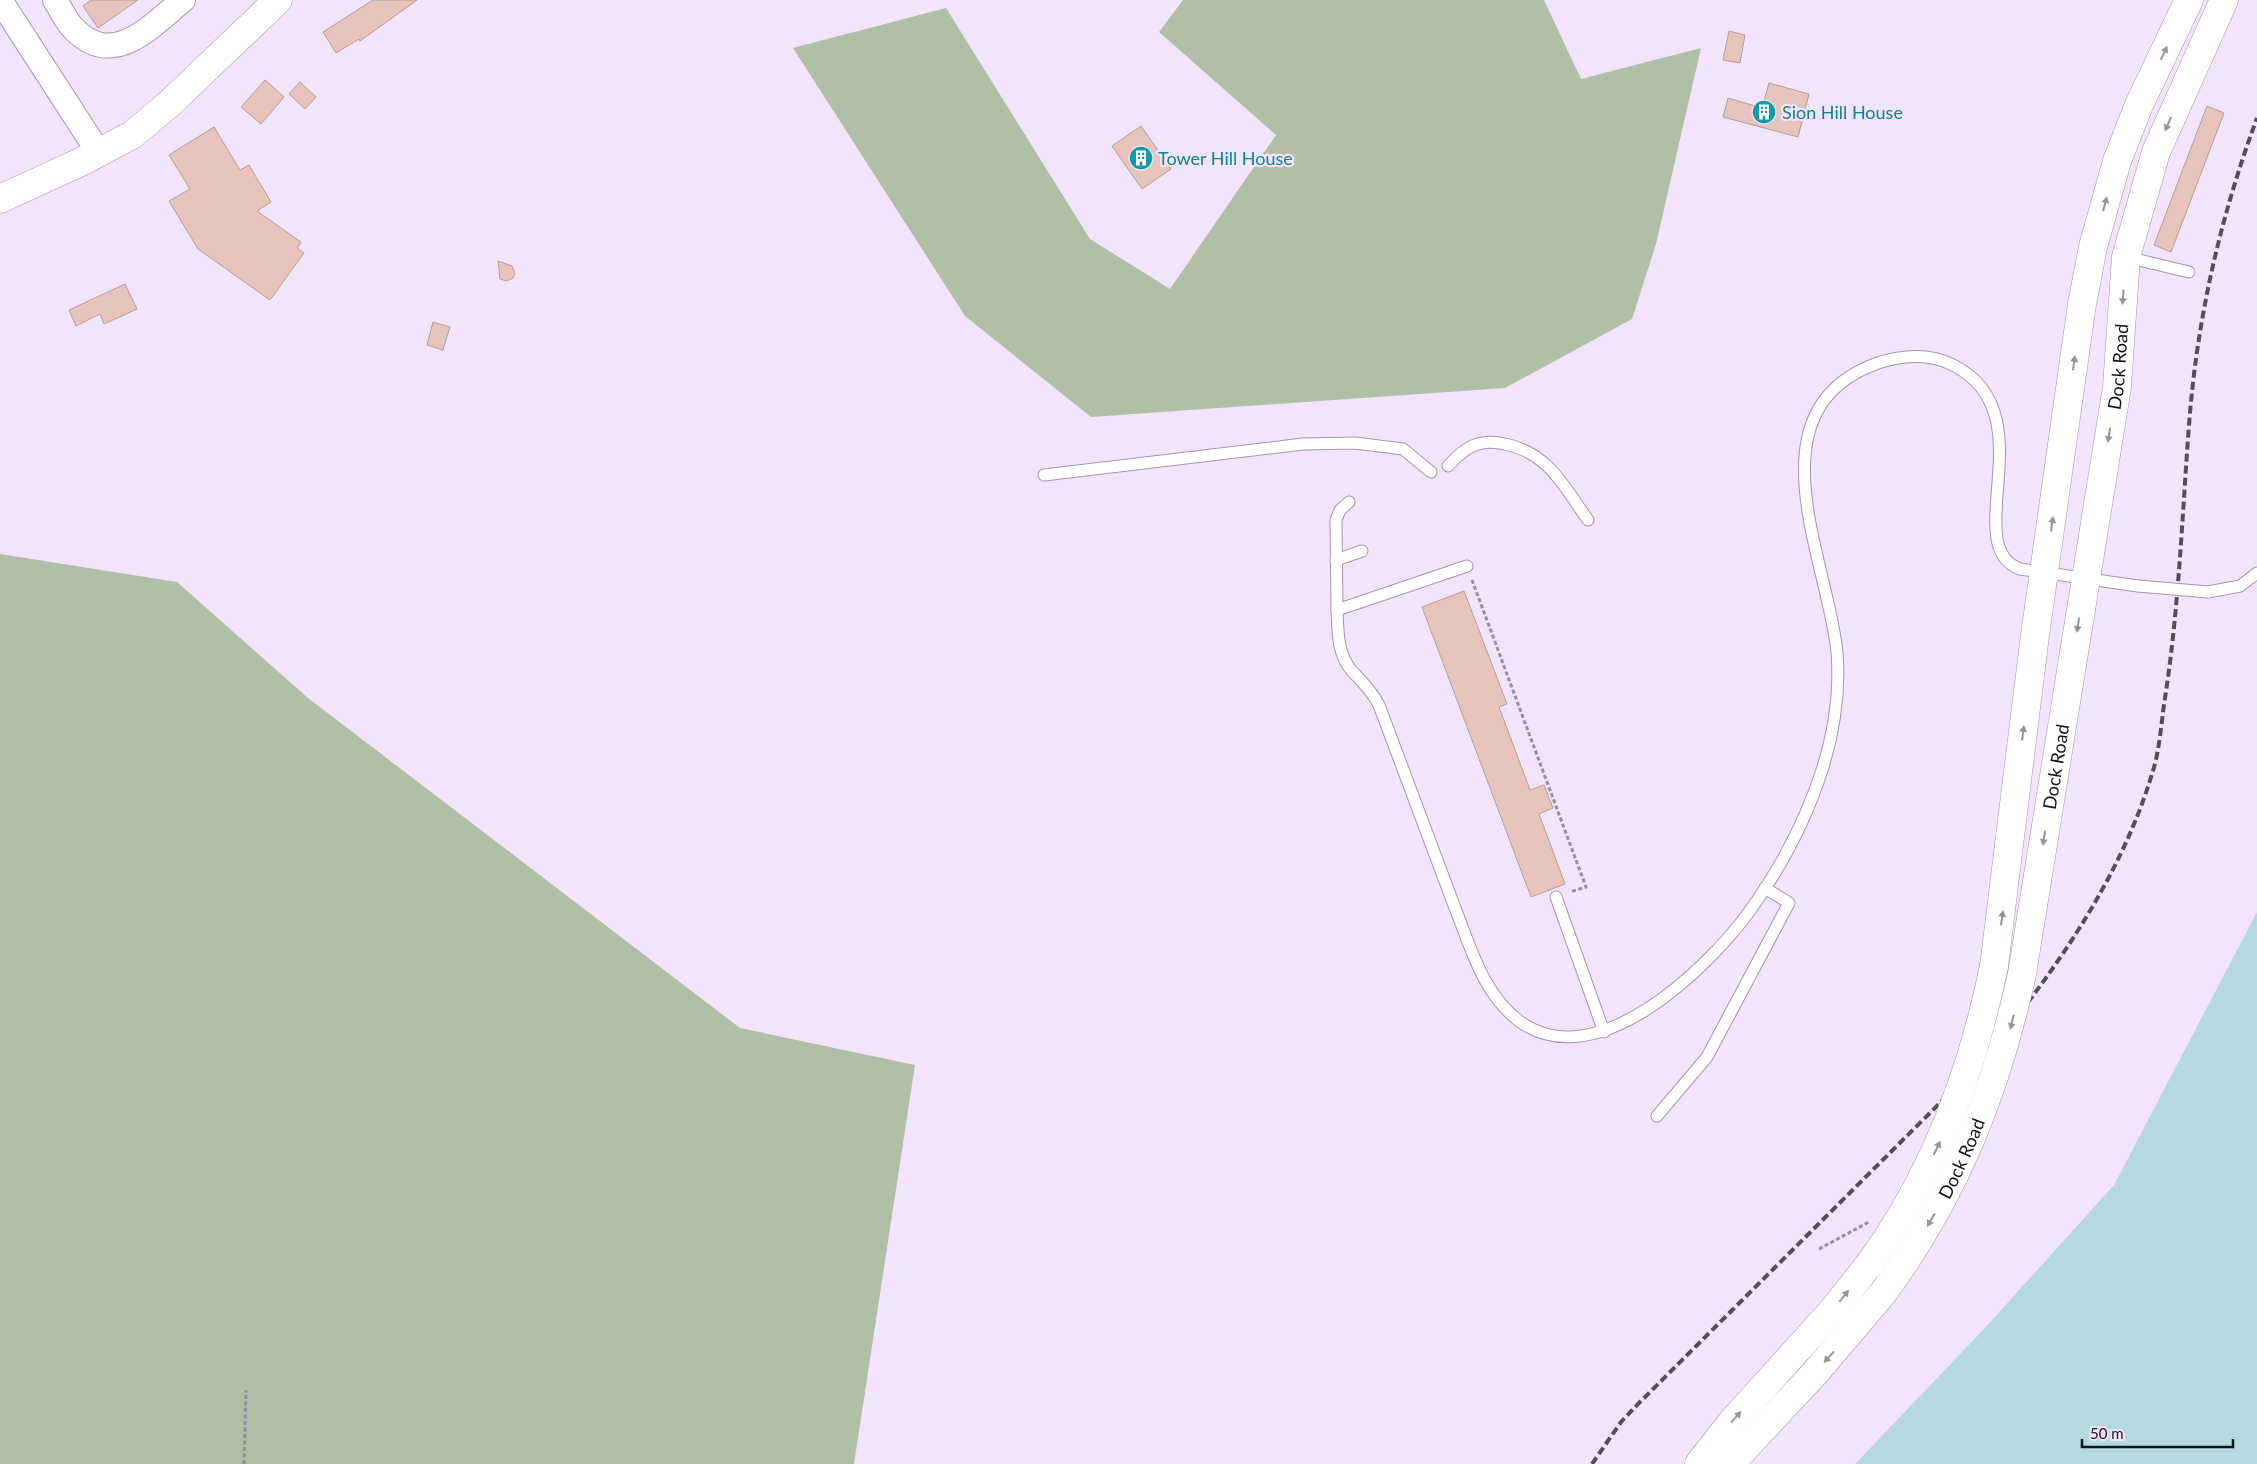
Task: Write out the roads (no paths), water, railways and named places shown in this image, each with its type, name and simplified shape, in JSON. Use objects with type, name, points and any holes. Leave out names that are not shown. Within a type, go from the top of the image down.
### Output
[{"type":"main road","points":[[0,199],[99,152],[143,127],[278,0]]},
{"type":"main road","name":"Dock Road","points":[[1699,1464],[1731,1423],[1834,1309],[1868,1266],[1902,1216],[1942,1138],[1972,1058],[1994,966],[2008,869],[2019,762],[2081,314],[2093,247],[2117,161],[2139,105],[2189,0]]},
{"type":"main road","name":"Dock Road","points":[[1730,1464],[1815,1373],[1883,1293],[1930,1223],[1972,1139],[2001,1061],[2022,974],[2117,387],[2126,257],[2156,152],[2224,0]]},
{"type":"street","points":[[0,0],[99,152]]},
{"type":"street","points":[[55,0],[74,30],[94,42],[113,46],[132,41],[183,0]]},
{"type":"lane","points":[[2126,257],[2189,272]]},
{"type":"lane","points":[[1349,502],[1340,510],[1336,520],[1337,610],[1343,657],[1351,670],[1370,689],[1379,704],[1470,947],[1492,992],[1516,1018],[1542,1032],[1571,1036],[1604,1032],[1644,1010],[1687,978],[1728,938],[1765,888],[1814,792],[1834,719],[1838,674],[1837,652],[1808,520],[1806,448],[1816,415],[1833,390],[1844,380],[1871,366],[1897,358],[1932,358],[1956,366],[1977,383],[1990,402],[2000,435],[1995,522],[2000,552],[2011,566],[2138,586],[2208,592],[2240,586],[2257,572]]},
{"type":"lane","points":[[1448,466],[1467,447],[1480,442],[1496,442],[1528,450],[1552,470],[1588,520]]},
{"type":"lane","points":[[1044,475],[1303,444],[1355,443],[1403,449],[1432,472]]},
{"type":"lane","points":[[1336,560],[1362,551]]},
{"type":"lane","points":[[1337,610],[1467,566]]},
{"type":"lane","points":[[1657,1116],[1707,1057],[1789,903],[1765,888]]},
{"type":"lane","points":[[1556,897],[1604,1032]]},
{"type":"railway","points":[[1592,1464],[1621,1422],[1638,1404],[1975,1068],[2029,1001],[2054,966],[2101,892],[2121,854],[2138,814],[2157,756],[2174,630],[2189,425],[2198,346],[2204,308],[2221,231],[2257,118]]},
{"type":"place","name":"Sion Hill House","points":[[1764,112]]},
{"type":"place","name":"Tower Hill House","points":[[1141,158]]}]
